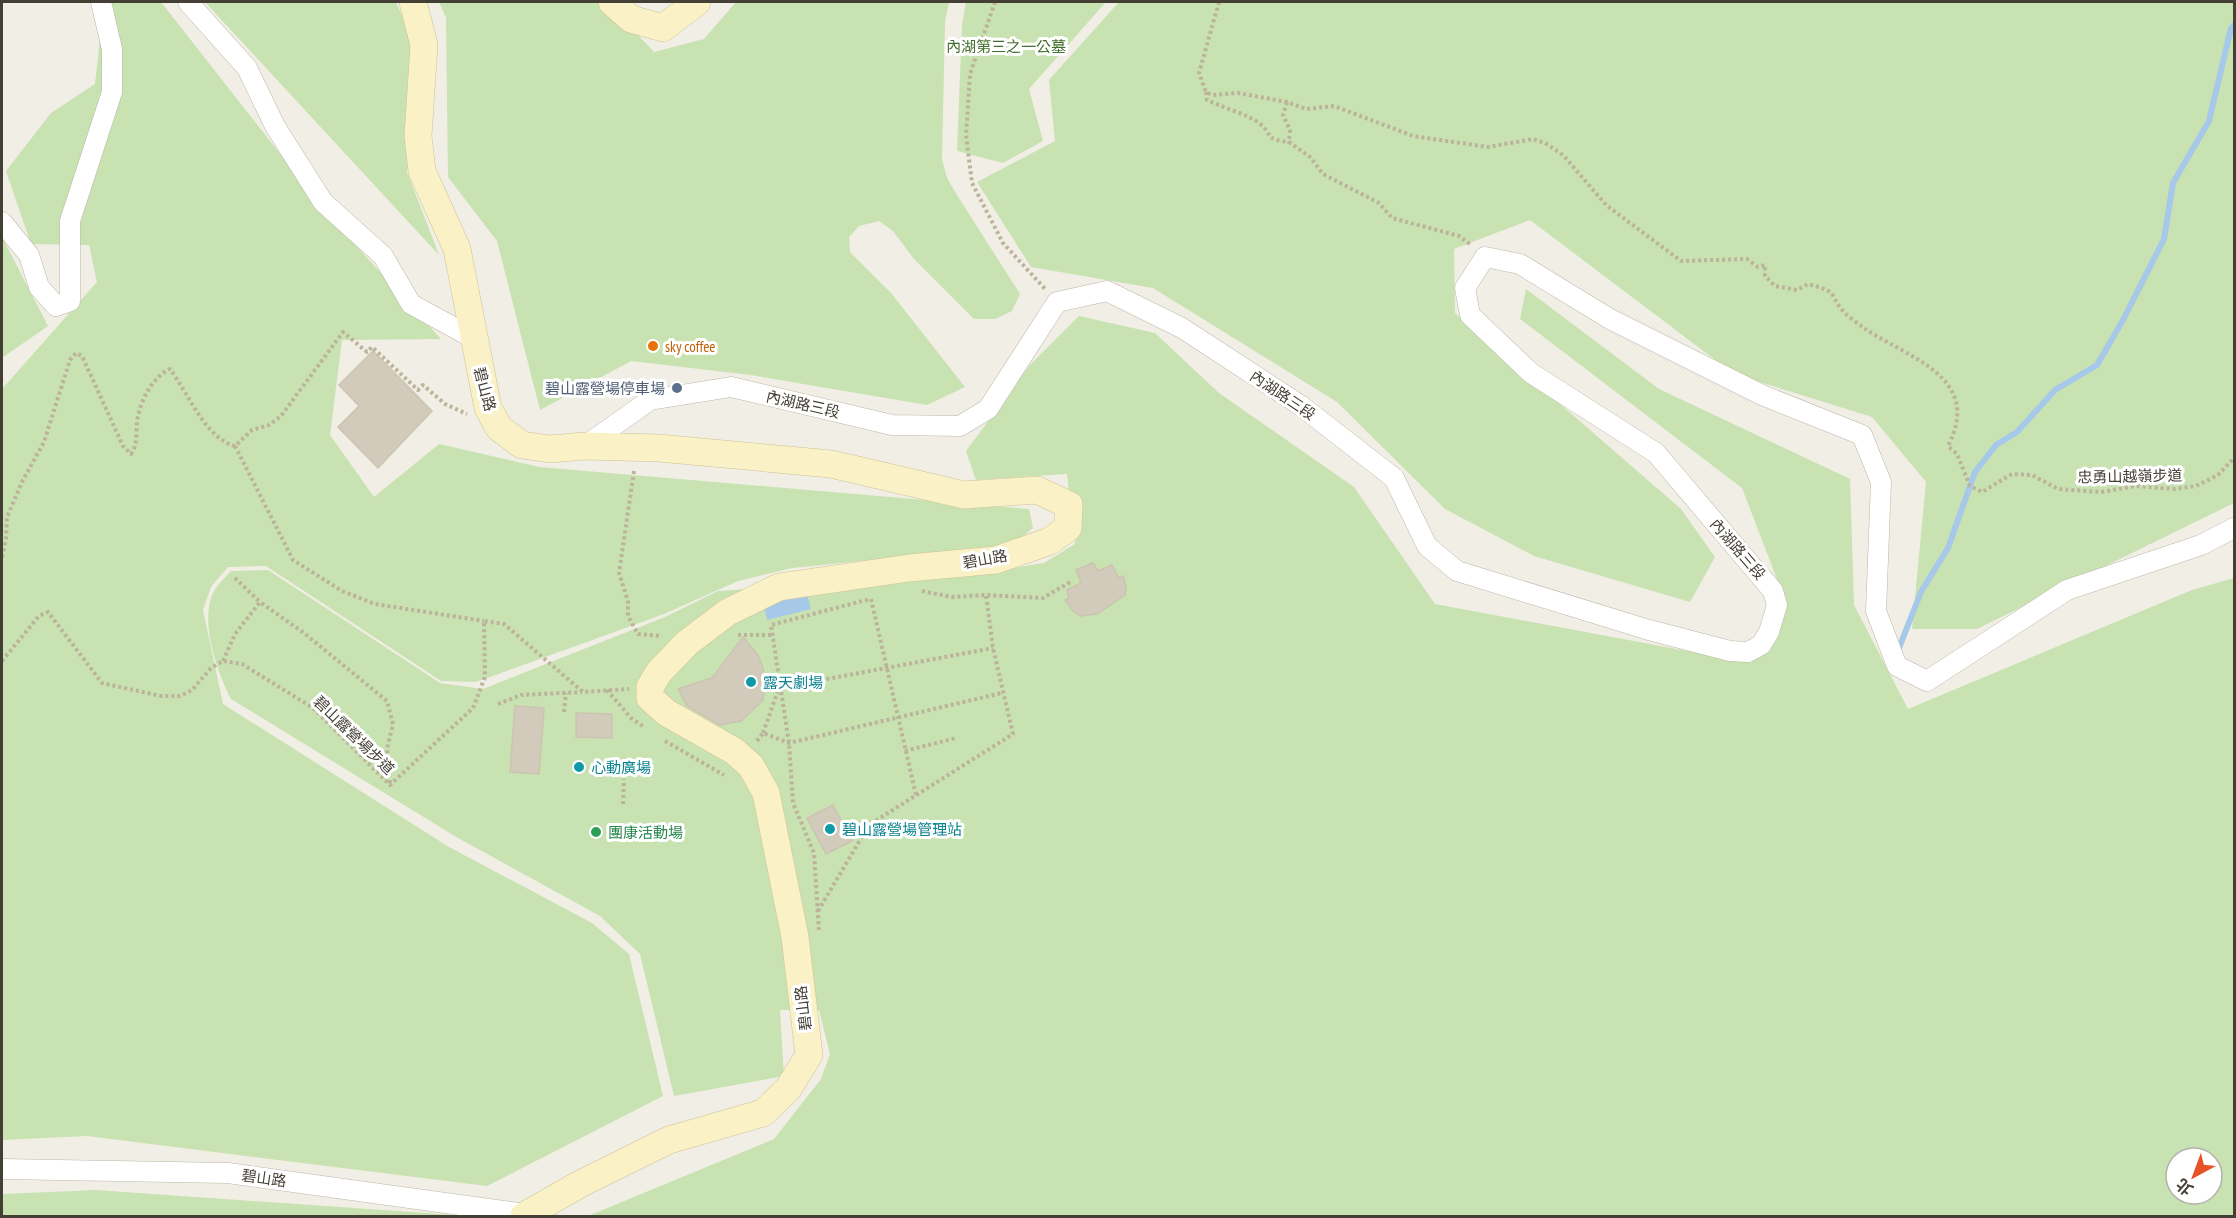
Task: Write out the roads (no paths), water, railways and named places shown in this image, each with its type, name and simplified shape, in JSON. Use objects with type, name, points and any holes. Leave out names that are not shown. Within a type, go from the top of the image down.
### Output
[{"type":"street","points":[[2,222],[29,255],[39,287],[56,306],[70,301],[70,221],[112,92],[112,49],[101,2]]},
{"type":"street","points":[[188,2],[247,68],[275,126],[323,202],[382,256],[411,304],[473,338]]},
{"type":"street","name":"碧山路","points":[[2,1169],[228,1173],[524,1215],[669,1140],[763,1113],[788,1089],[809,1055],[795,937],[765,793],[751,766],[744,759],[667,713],[650,698],[650,687],[659,672],[687,643],[728,612],[779,587],[909,568],[996,560],[1050,541],[1068,528],[1069,506],[1037,490],[964,495],[831,464],[659,448],[585,446],[550,449],[522,445],[499,428],[488,408],[457,249],[422,171],[418,136],[424,45],[413,2]]},
{"type":"street","points":[[612,2],[632,19],[663,28],[698,2]]},
{"type":"street","name":"內湖路三段","points":[[585,446],[650,400],[731,387],[892,425],[960,426],[988,410],[1057,302],[1107,291],[1182,328],[1300,405],[1394,478],[1427,546],[1457,571],[1649,630],[1730,651],[1748,652],[1761,645],[1769,632],[1777,605],[1773,591],[1656,453],[1531,373],[1470,315],[1466,288],[1485,257],[1520,264],[1610,319],[1762,395],[1862,435],[1881,482],[1876,610],[1897,666],[1928,681],[2067,590],[2201,545],[2235,528]]},
{"type":"water","points":[[807,594],[811,609],[767,620],[764,606]]},
{"type":"waterway","points":[[1899,648],[1921,592],[1948,548],[1975,472],[1996,445],[2017,432],[2055,390],[2097,365],[2123,320],[2164,239],[2173,183],[2209,121],[2231,28],[2234,25]]},
{"type":"place","name":"sky coffee","points":[[653,346]]},
{"type":"place","name":"碧山露營場停車場","points":[[677,388]]},
{"type":"place","name":"露天劇場","points":[[751,682]]},
{"type":"place","name":"心動廣場","points":[[579,767]]},
{"type":"place","name":"碧山露營場管理站","points":[[830,829]]},
{"type":"place","name":"團康活動場","points":[[596,832]]},
{"type":"park label","name":"內湖第三之一公墓","points":[[1006,46]]}]
